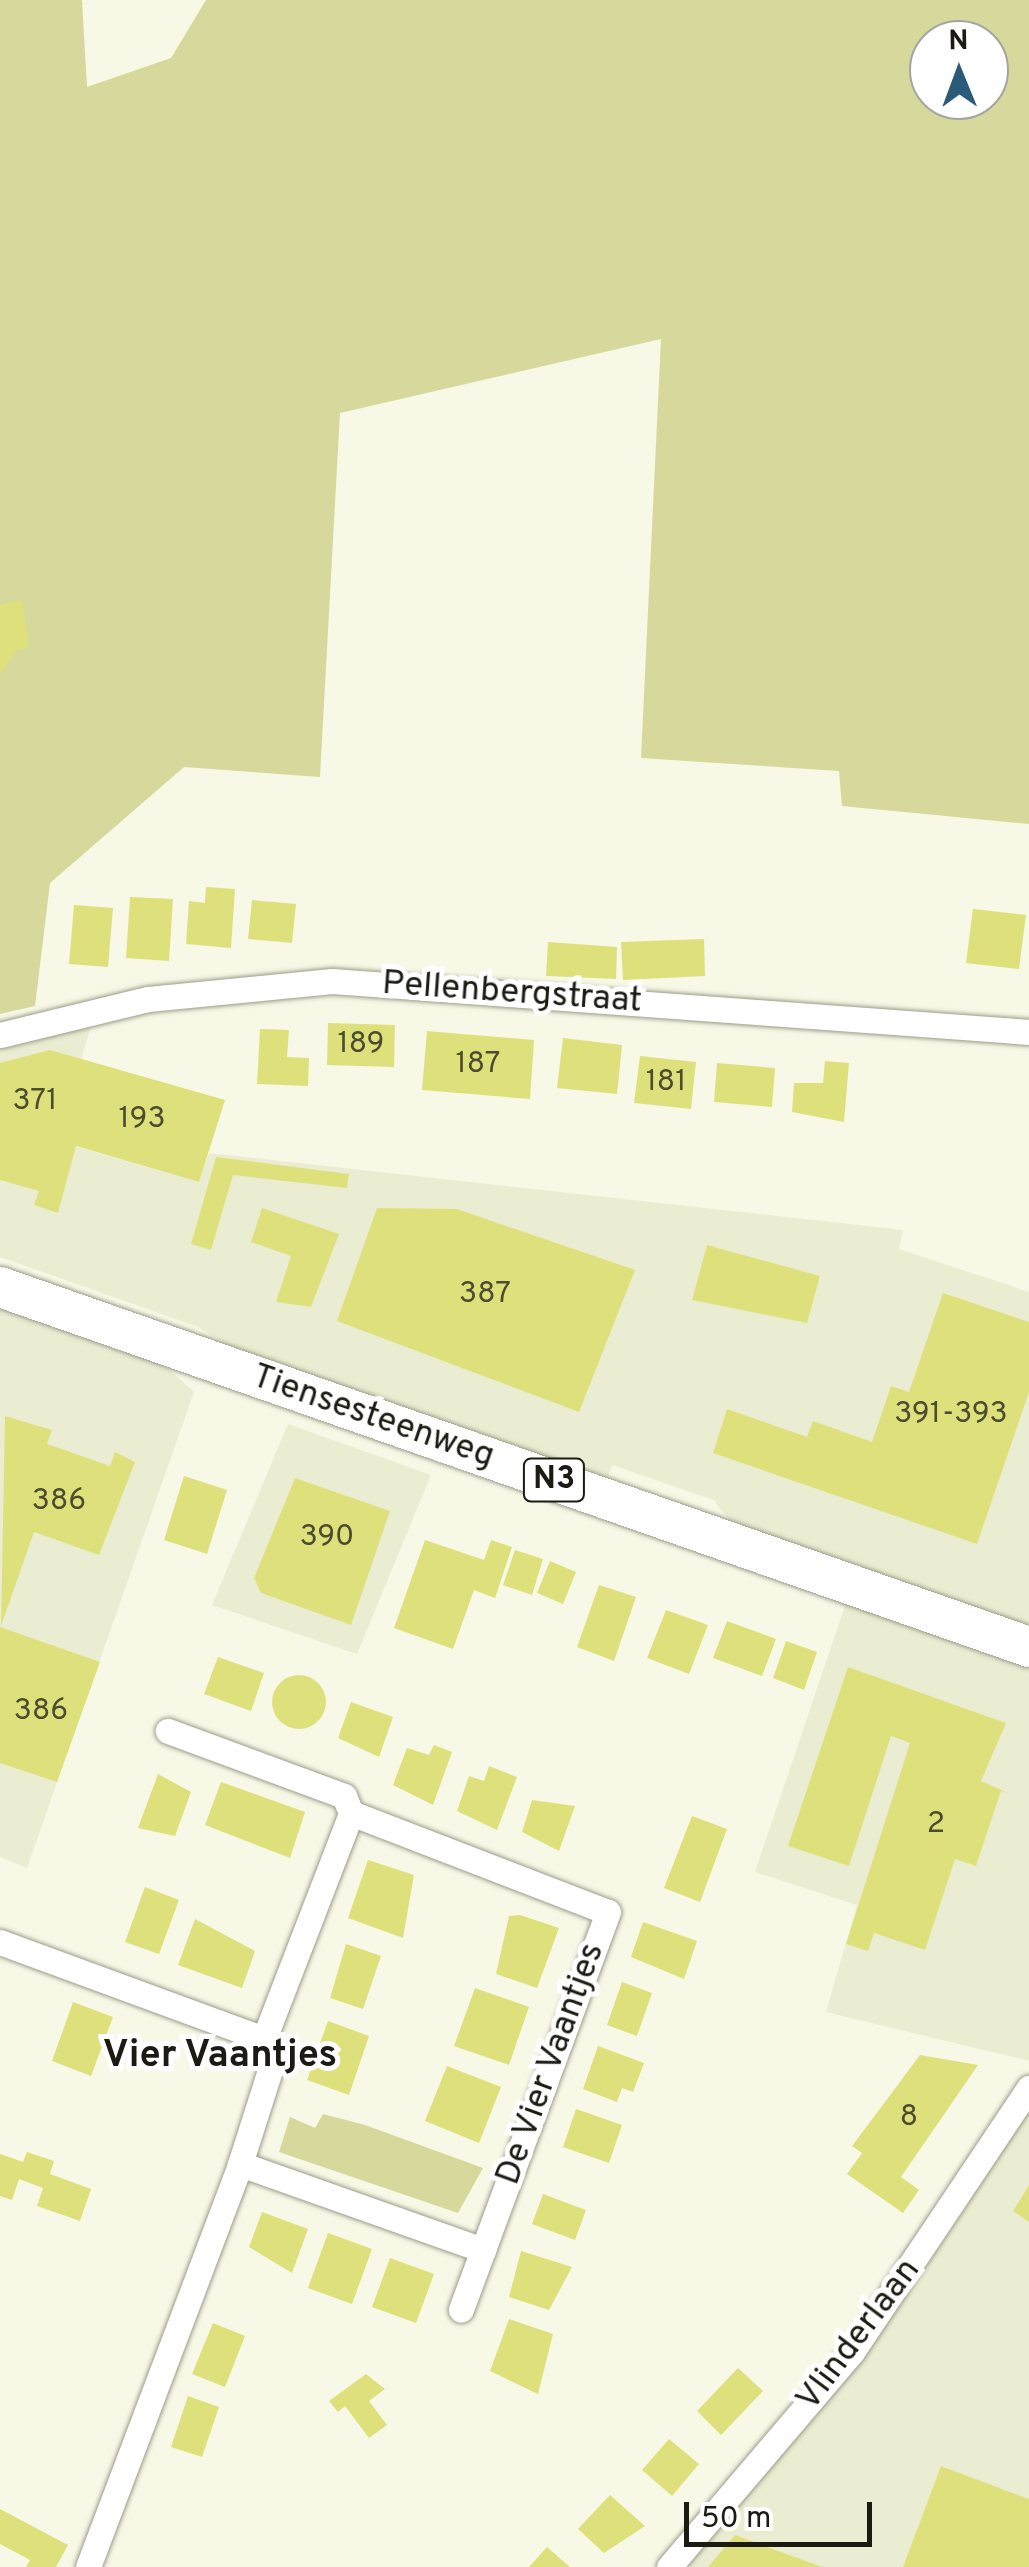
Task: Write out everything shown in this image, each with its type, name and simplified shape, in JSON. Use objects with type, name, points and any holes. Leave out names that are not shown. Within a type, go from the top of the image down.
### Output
[{"type":"main road","name":"Tiensesteenweg","points":[[0,1287],[1029,1647]]},
{"type":"street","name":"Pellenbergstraat","points":[[0,1035],[148,998],[332,981],[1029,1032]]},
{"type":"street","name":"De Vier Vaantjes","points":[[168,1731],[344,1796],[351,1813],[608,1912],[461,2310]]},
{"type":"street","points":[[88,2567],[240,2164],[270,2070],[264,2038],[351,1813]]},
{"type":"street","points":[[0,1942],[264,2038]]},
{"type":"street","name":"Vlinderlaan","points":[[669,2567],[852,2352],[1029,2088]]},
{"type":"street","points":[[240,2164],[483,2250]]},
{"type":"shaded area","points":[[91,1026],[57,1141],[198,1182],[209,1153],[903,1230],[899,1249],[1029,1292],[1029,2061],[826,2012],[857,1905],[755,1872],[852,1585],[750,1549],[714,1500],[612,1465],[601,1497],[303,1392],[198,1327],[0,1257],[0,1050]]},
{"type":"shaded area","points":[[0,1287],[126,1331],[194,1392],[27,1868],[0,1857]]},
{"type":"shaded area","points":[[288,1424],[431,1475],[357,1654],[212,1605]]},
{"type":"shaded area","points":[[1029,2110],[1029,2567],[685,2567],[939,2248]]},
{"type":"green space","points":[[0,0],[82,0],[87,87],[171,58],[206,0],[1029,0],[1029,824],[842,806],[839,771],[641,758],[661,339],[340,413],[320,777],[184,767],[50,883],[35,1006],[0,1014]]},
{"type":"green space","points":[[323,2114],[365,2125],[483,2168],[458,2213],[279,2152],[290,2117],[315,2128]]},
{"type":"building","points":[[22,600],[29,647],[17,649],[0,675],[0,605]]},
{"type":"building","points":[[206,887],[235,889],[231,948],[186,944],[189,901],[205,903]]},
{"type":"building","points":[[130,897],[173,899],[169,961],[126,958]]},
{"type":"building","points":[[252,900],[296,904],[292,943],[248,939]]},
{"type":"building","points":[[74,905],[113,908],[108,967],[69,964]]},
{"type":"building","points":[[973,909],[1026,915],[1019,969],[966,963]]},
{"type":"building","points":[[704,939],[705,976],[623,980],[621,942]]},
{"type":"building","points":[[548,942],[617,947],[616,979],[546,976]]},
{"type":"building","points":[[328,1023],[395,1025],[394,1067],[327,1065]]},
{"type":"building","points":[[260,1029],[289,1030],[287,1057],[309,1058],[308,1086],[257,1084]]},
{"type":"building","points":[[427,1031],[534,1040],[530,1099],[422,1090]]},
{"type":"building","points":[[563,1038],[622,1045],[617,1094],[557,1088]]},
{"type":"building","points":[[50,1050],[225,1100],[199,1182],[76,1146],[58,1213],[34,1205],[39,1191],[0,1180],[0,1063]]},
{"type":"building","points":[[640,1056],[696,1062],[691,1109],[634,1103]]},
{"type":"building","points":[[825,1061],[849,1063],[844,1122],[792,1112],[794,1083],[823,1083]]},
{"type":"building","points":[[717,1063],[775,1068],[772,1107],[714,1102]]},
{"type":"building","points":[[216,1157],[349,1174],[347,1188],[233,1175],[211,1250],[191,1244]]},
{"type":"building","points":[[262,1208],[339,1234],[311,1307],[276,1302],[291,1256],[251,1242]]},
{"type":"building","points":[[377,1208],[457,1209],[635,1270],[579,1412],[337,1321]]},
{"type":"building","points":[[707,1245],[820,1276],[807,1323],[692,1300]]},
{"type":"building","points":[[943,1293],[1029,1322],[1029,1392],[977,1544],[713,1453],[727,1409],[807,1437],[813,1421],[872,1442],[891,1386],[909,1392]]},
{"type":"building","points":[[5,1416],[52,1430],[47,1444],[110,1466],[115,1452],[135,1462],[99,1555],[34,1532],[1,1626]]},
{"type":"building","points":[[184,1476],[227,1490],[207,1554],[164,1540]]},
{"type":"building","points":[[295,1478],[390,1511],[351,1625],[261,1593],[254,1578]]},
{"type":"building","points":[[425,1540],[484,1560],[491,1540],[512,1547],[495,1598],[474,1590],[453,1649],[394,1628]]},
{"type":"building","points":[[515,1550],[543,1559],[532,1595],[503,1585]]},
{"type":"building","points":[[550,1561],[576,1572],[563,1604],[537,1593]]},
{"type":"building","points":[[599,1585],[636,1597],[614,1661],[577,1647]]},
{"type":"building","points":[[666,1610],[708,1625],[689,1674],[647,1658]]},
{"type":"building","points":[[727,1621],[776,1639],[762,1676],[713,1658]]},
{"type":"building","points":[[0,1627],[100,1662],[57,1782],[0,1763]]},
{"type":"building","points":[[786,1641],[817,1652],[804,1690],[773,1678]]},
{"type":"building","points":[[218,1657],[264,1673],[251,1711],[204,1694]]},
{"type":"building","points":[[848,1667],[1006,1723],[981,1781],[1008,1793],[1001,1791],[976,1866],[955,1859],[925,1950],[874,1933],[868,1951],[846,1944],[910,1743],[891,1736],[849,1866],[788,1846]]},
{"type":"building","points":[[299,1675],[318,1683],[326,1702],[318,1721],[299,1729],[280,1721],[272,1702],[280,1683]]},
{"type":"building","points":[[351,1702],[393,1717],[379,1757],[338,1738]]},
{"type":"building","points":[[434,1745],[452,1752],[433,1805],[393,1785],[407,1748],[429,1755]]},
{"type":"building","points":[[489,1766],[517,1777],[497,1830],[457,1811],[469,1776],[484,1781]]},
{"type":"building","points":[[158,1774],[191,1792],[175,1836],[138,1828]]},
{"type":"building","points":[[221,1782],[305,1812],[290,1858],[205,1825]]},
{"type":"building","points":[[532,1800],[575,1806],[559,1851],[522,1832]]},
{"type":"building","points":[[692,1816],[727,1829],[700,1902],[664,1888]]},
{"type":"building","points":[[368,1860],[414,1875],[403,1938],[348,1918]]},
{"type":"building","points":[[145,1887],[179,1900],[159,1954],[125,1942]]},
{"type":"building","points":[[520,1915],[559,1928],[537,1988],[496,1974],[509,1916]]},
{"type":"building","points":[[195,1919],[255,1951],[242,1988],[178,1965]]},
{"type":"building","points":[[643,1922],[697,1941],[684,1979],[631,1957]]},
{"type":"building","points":[[346,1944],[381,1956],[363,2009],[330,1998]]},
{"type":"building","points":[[622,1982],[652,1993],[637,2036],[607,2025]]},
{"type":"building","points":[[475,1988],[529,2007],[509,2065],[454,2046]]},
{"type":"building","points":[[73,2002],[113,2017],[91,2076],[52,2061]]},
{"type":"building","points":[[328,2021],[369,2036],[349,2095],[307,2080]]},
{"type":"building","points":[[598,2046],[644,2063],[633,2092],[622,2088],[617,2102],[583,2089]]},
{"type":"building","points":[[920,2055],[978,2065],[901,2177],[919,2190],[903,2213],[847,2174],[862,2153],[852,2146]]},
{"type":"building","points":[[447,2066],[501,2087],[479,2143],[425,2121]]},
{"type":"building","points":[[576,2109],[622,2125],[609,2163],[563,2147]]},
{"type":"building","points":[[27,2152],[54,2161],[50,2174],[91,2189],[80,2221],[37,2206],[43,2188],[19,2179],[12,2200],[0,2196],[0,2154],[23,2162]]},
{"type":"building","points":[[1029,2185],[1029,2222],[1013,2211]]},
{"type":"building","points":[[543,2194],[586,2210],[575,2240],[532,2224]]},
{"type":"building","points":[[262,2212],[308,2229],[292,2273],[249,2247]]},
{"type":"building","points":[[328,2233],[372,2249],[352,2304],[308,2288]]},
{"type":"building","points":[[521,2251],[572,2267],[549,2310],[509,2297]]},
{"type":"building","points":[[390,2258],[434,2274],[416,2323],[372,2307]]},
{"type":"building","points":[[509,2319],[553,2334],[538,2394],[490,2371]]},
{"type":"building","points":[[213,2323],[245,2336],[225,2387],[192,2374]]},
{"type":"building","points":[[738,2368],[763,2391],[721,2435],[697,2411]]},
{"type":"building","points":[[366,2374],[385,2389],[369,2401],[387,2425],[369,2438],[345,2406],[338,2412],[329,2401]]},
{"type":"building","points":[[188,2396],[219,2407],[202,2457],[171,2447]]},
{"type":"building","points":[[669,2439],[699,2464],[672,2496],[642,2470]]},
{"type":"building","points":[[941,2466],[1029,2499],[1029,2567],[903,2567]]},
{"type":"building","points":[[610,2495],[645,2526],[604,2553],[578,2529]]},
{"type":"building","points":[[0,2509],[68,2545],[56,2567],[26,2567],[30,2560],[0,2544]]},
{"type":"building","points":[[735,2535],[822,2567],[708,2567]]},
{"type":"building","points":[[547,2547],[570,2567],[529,2567]]},
{"type":"district","name":"Vier Vaantjes","points":[[220,2057]]}]
